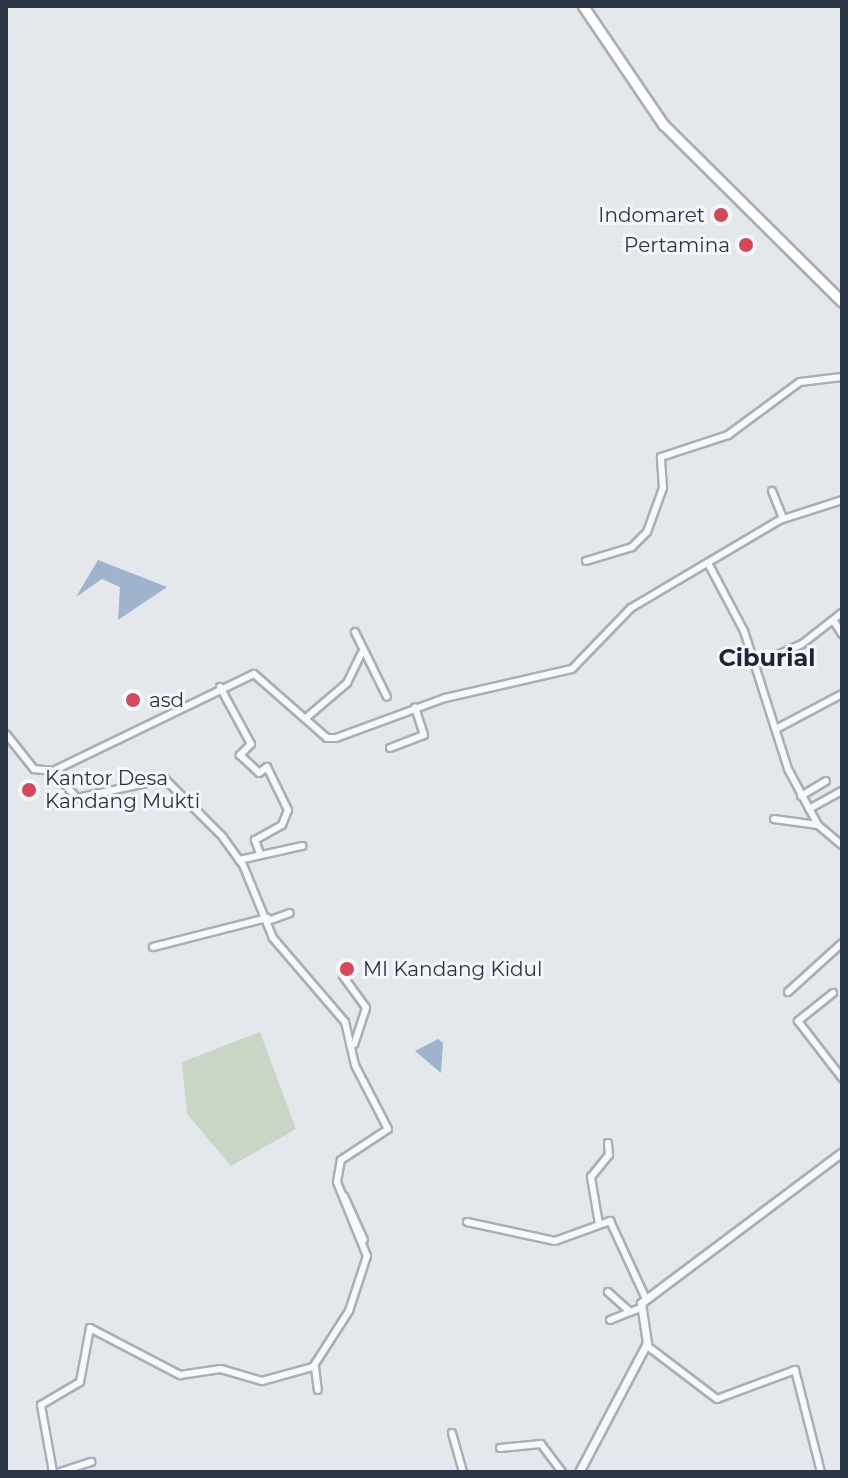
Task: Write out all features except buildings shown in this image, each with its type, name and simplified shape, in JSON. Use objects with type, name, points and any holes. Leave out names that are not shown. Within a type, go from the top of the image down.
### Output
[{"type":"main road","points":[[589,8],[680,144],[842,302]]},
{"type":"street","points":[[586,561],[632,547],[647,532],[663,488],[661,457],[728,435],[800,382],[840,378]]},
{"type":"street","points":[[772,491],[783,518]]},
{"type":"street","points":[[6,734],[39,773],[53,771],[220,687],[254,674],[331,739],[415,707],[572,669],[623,614],[783,518],[842,500]]},
{"type":"street","points":[[708,563],[755,665],[801,796],[818,825],[842,845]]},
{"type":"street","points":[[755,665],[842,613]]},
{"type":"street","points":[[833,620],[842,634]]},
{"type":"street","points":[[355,632],[362,652],[387,697]]},
{"type":"street","points":[[306,718],[347,683],[362,652]]},
{"type":"street","points":[[220,687],[251,744],[240,755],[259,773],[267,767],[288,810],[282,825],[255,840],[260,854]]},
{"type":"street","points":[[776,729],[842,694]]},
{"type":"street","points":[[390,748],[424,735],[415,707]]},
{"type":"street","points":[[53,771],[77,798],[165,779],[239,860],[278,944],[329,998],[354,1044]]},
{"type":"street","points":[[801,796],[826,781]]},
{"type":"street","points":[[809,809],[842,791]]},
{"type":"street","points":[[774,819],[818,825]]},
{"type":"street","points":[[239,860],[302,846]]},
{"type":"street","points":[[153,947],[290,913]]},
{"type":"street","points":[[788,992],[842,943]]},
{"type":"street","points":[[318,1390],[316,1363],[349,1311],[367,1256],[364,1240],[358,1242],[339,1188],[341,1160],[388,1129],[355,1065],[354,1044],[366,1008],[343,976]]},
{"type":"street","points":[[833,993],[798,1021],[842,1078]]},
{"type":"street","points":[[599,1224],[591,1177],[609,1155],[608,1143]]},
{"type":"street","points":[[579,1472],[646,1345],[641,1308],[646,1299],[842,1152]]},
{"type":"street","points":[[467,1222],[555,1241],[611,1222],[646,1299]]},
{"type":"street","points":[[608,1292],[630,1312]]},
{"type":"street","points":[[610,1320],[641,1308]]},
{"type":"street","points":[[53,1472],[41,1405],[80,1382],[90,1328],[180,1375],[221,1369],[262,1381],[316,1363]]},
{"type":"street","points":[[646,1345],[717,1399],[795,1370],[821,1472]]},
{"type":"street","points":[[452,1433],[463,1472]]},
{"type":"street","points":[[500,1448],[541,1444],[562,1472]]},
{"type":"street","points":[[60,1472],[91,1462]]},
{"type":"green space","points":[[260,1032],[296,1129],[231,1166],[187,1114],[182,1062]]},
{"type":"water","points":[[98,560],[167,587],[118,620],[120,587],[102,579],[76,597]]},
{"type":"water","points":[[438,1039],[443,1043],[441,1073],[415,1051]]},
{"type":"place","name":"Indomaret","points":[[721,215]]},
{"type":"place","name":"Pertamina","points":[[746,245]]},
{"type":"place","name":"asd","points":[[133,700]]},
{"type":"place","name":"Kantor Desa Kandang Mukti","points":[[29,790]]},
{"type":"place","name":"MI Kandang Kidul","points":[[347,969]]},
{"type":"district","name":"Ciburial","points":[[767,658]]}]
